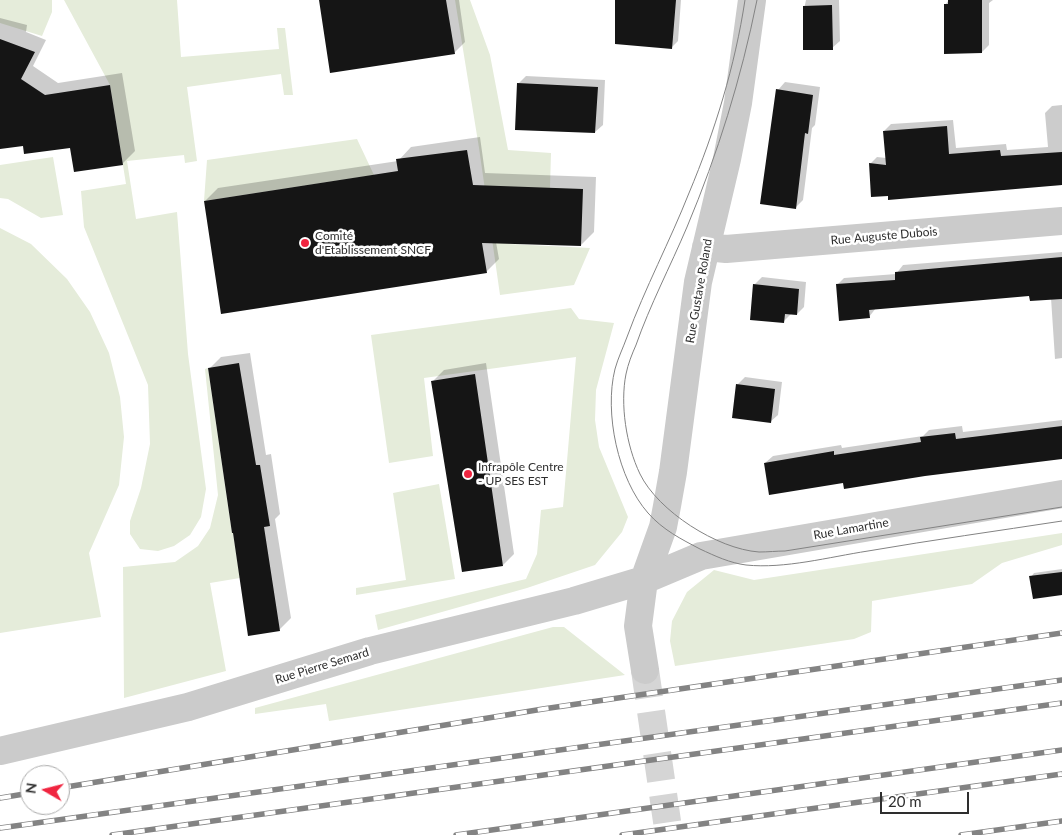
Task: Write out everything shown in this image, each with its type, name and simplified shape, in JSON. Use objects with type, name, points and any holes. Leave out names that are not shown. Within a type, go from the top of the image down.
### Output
[{"type":"street","name":"Rue Gustave Roland","points":[[645,670],[638,626],[644,580],[657,544],[667,506],[692,318],[738,103],[752,0]]},
{"type":"street","name":"Rue Auguste Dubois","points":[[706,247],[726,249],[1062,221]]},
{"type":"street","name":"Rue Lamartine","points":[[644,580],[701,556],[1062,494]]},
{"type":"street","name":"Rue Pierre Semard","points":[[0,751],[188,707],[370,651],[574,600],[644,580]]},
{"type":"green space","points":[[0,0],[52,0],[52,12],[42,36],[0,23]]},
{"type":"green space","points":[[64,0],[177,0],[181,57],[279,49],[277,28],[285,28],[293,95],[284,95],[281,74],[187,87],[197,161],[185,163],[184,155],[127,161],[136,219],[177,212],[188,354],[206,489],[201,517],[190,535],[174,546],[158,551],[140,549],[130,534],[130,521],[141,488],[150,444],[148,385],[84,227],[81,191],[126,184],[110,85]]},
{"type":"green space","points":[[455,0],[470,0],[490,55],[508,150],[551,153],[550,188],[509,244],[590,248],[574,285],[500,295]]},
{"type":"green space","points":[[357,139],[374,175],[204,201],[207,160]]},
{"type":"green space","points":[[53,157],[63,215],[41,218],[8,199],[0,198],[0,165]]},
{"type":"green space","points":[[0,228],[31,244],[67,279],[90,312],[109,353],[120,397],[124,437],[119,485],[89,553],[101,617],[0,633]]},
{"type":"green space","points":[[571,308],[579,319],[614,323],[596,390],[595,420],[599,447],[628,517],[622,532],[595,565],[527,588],[378,630],[375,615],[526,579],[537,554],[541,510],[563,507],[576,357],[424,378],[433,456],[389,463],[371,335]]},
{"type":"green space","points":[[208,368],[240,578],[210,583],[226,671],[124,698],[123,567],[175,562],[198,546],[210,528],[218,495],[205,369]]},
{"type":"green space","points":[[439,484],[455,579],[356,595],[356,588],[406,580],[393,493]]},
{"type":"green space","points":[[1062,533],[1062,545],[1002,563],[972,584],[872,601],[871,632],[854,639],[675,666],[670,641],[672,621],[687,592],[714,570],[754,580]]},
{"type":"green space","points":[[553,627],[564,627],[625,675],[329,721],[326,704],[255,714],[255,708]]},
{"type":"building","points":[[319,0],[446,0],[455,54],[330,73]]},
{"type":"building","points":[[615,0],[676,0],[672,49],[615,44]]},
{"type":"building","points":[[948,0],[982,0],[982,53],[944,54],[944,4],[948,4]]},
{"type":"building","points":[[832,5],[833,50],[803,50],[803,6]]},
{"type":"building","points":[[0,39],[35,52],[21,79],[45,95],[110,85],[123,165],[74,172],[70,148],[24,154],[23,146],[0,149]]},
{"type":"building","points":[[517,83],[598,87],[595,133],[515,130]]},
{"type":"building","points":[[776,89],[813,95],[808,134],[805,133],[796,209],[760,204]]},
{"type":"building","points":[[947,126],[949,154],[1000,150],[1001,156],[1062,152],[1062,185],[888,200],[888,196],[871,197],[869,163],[886,165],[883,131]]},
{"type":"building","points":[[467,150],[473,185],[583,189],[581,246],[482,243],[487,273],[221,314],[204,201],[398,171],[396,159]]},
{"type":"building","points":[[1062,257],[1062,299],[1030,301],[1029,296],[869,310],[870,318],[839,321],[836,284],[895,280],[895,272]]},
{"type":"building","points":[[753,284],[799,289],[797,315],[785,314],[784,323],[750,320]]},
{"type":"building","points":[[239,363],[256,465],[260,465],[270,526],[264,527],[280,631],[248,636],[208,368]]},
{"type":"building","name":"Infrapôle Centre - UP SES EST","points":[[475,374],[503,566],[462,572],[431,381]]},
{"type":"building","points":[[736,384],[775,389],[771,423],[732,418]]},
{"type":"building","points":[[1062,426],[1062,459],[925,476],[844,489],[843,483],[769,495],[764,463],[834,451],[834,455],[921,442],[920,437],[955,433],[956,439]]},
{"type":"building","points":[[1062,572],[1062,595],[1033,599],[1029,576]]},
{"type":"tunnel","points":[[645,670],[669,835]]},
{"type":"tram line","points":[[745,0],[730,74],[707,146],[682,211],[634,319],[615,369],[611,405],[616,445],[621,464],[638,499],[648,513],[660,524],[686,542],[728,561],[761,566],[807,562],[1062,521]]},
{"type":"tram line","points":[[757,0],[736,87],[709,171],[687,227],[647,315],[627,370],[624,386],[624,411],[631,450],[640,474],[660,501],[690,526],[725,544],[759,552],[785,551],[1062,507]]},
{"type":"railway","points":[[70,786],[543,709],[1062,633]]},
{"type":"railway","points":[[0,828],[1062,680]]},
{"type":"railway","points":[[112,835],[1062,703]]},
{"type":"railway","points":[[456,835],[1062,750]]},
{"type":"railway","points":[[622,835],[1062,774]]},
{"type":"railway","points":[[0,798],[20,795]]},
{"type":"railway","points":[[961,835],[1062,821]]},
{"type":"place","name":"Comité d'Etablissement SNCF","points":[[305,243]]},
{"type":"place","name":"Infrapôle Centre - UP SES EST","points":[[468,474]]}]
